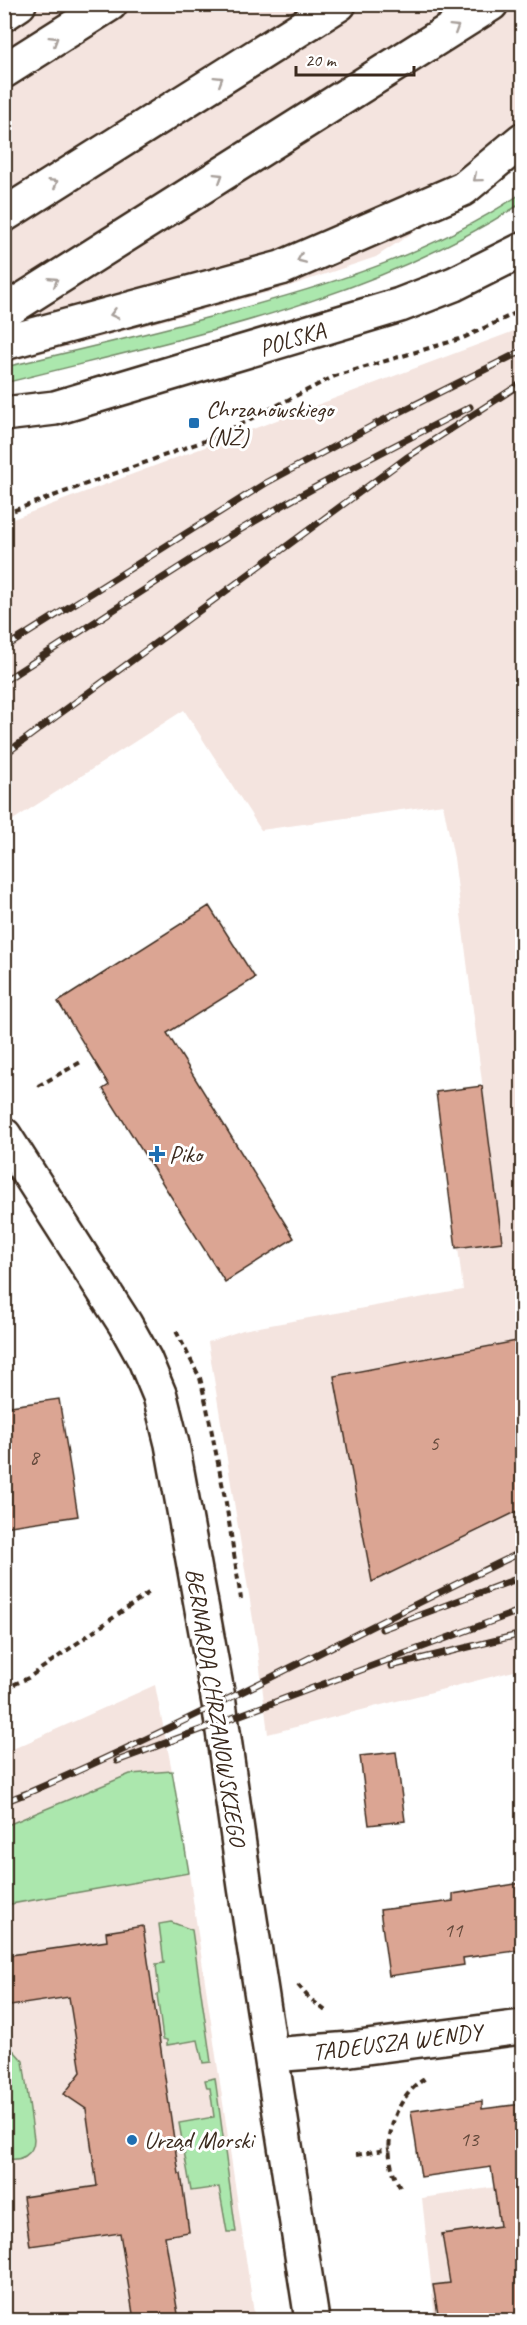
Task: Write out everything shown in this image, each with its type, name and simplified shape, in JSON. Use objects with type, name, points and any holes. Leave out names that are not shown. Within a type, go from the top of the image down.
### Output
[{"type":"main road","points":[[4,14],[18,4]]},
{"type":"main road","points":[[4,71],[110,4]]},
{"type":"main road","points":[[4,214],[339,4]]},
{"type":"main road","points":[[4,312],[491,4]]},
{"type":"main road","points":[[4,343],[281,268],[463,189],[522,140]]},
{"type":"main road","name":"POLSKA","points":[[4,414],[55,408],[400,305],[454,284],[522,250]]},
{"type":"main road","name":"POLSKA","points":[[4,435],[55,408]]},
{"type":"main road","name":"BERNARDA CHRZANOWSKIEGO","points":[[4,1135],[124,1324],[145,1360],[160,1395],[172,1444],[219,1703],[312,2320]]},
{"type":"main road","name":"TADEUSZA WENDY","points":[[271,2055],[351,2049],[522,2027]]},
{"type":"path","points":[[5,513],[215,437],[335,376],[463,338],[522,310]]},
{"type":"path","points":[[38,1086],[81,1062]]},
{"type":"path","points":[[176,1331],[200,1378],[206,1403],[226,1503],[242,1606]]},
{"type":"path","points":[[4,1689],[28,1678],[151,1591]]},
{"type":"path","points":[[295,1981],[309,1998],[326,2012],[335,2015]]},
{"type":"path","points":[[356,2155],[390,2149]]},
{"type":"shaded area","points":[[5,5],[522,5],[522,160],[376,257],[284,288],[5,363]]},
{"type":"shaded area","points":[[522,328],[522,1669],[268,1734],[257,1644],[208,1342],[243,1330],[463,1290],[458,1248],[502,1242],[454,858],[443,804],[261,830],[184,710],[5,825],[5,522]]},
{"type":"shaded area","points":[[155,1685],[172,1771],[130,1774],[5,1826],[4,1753]]},
{"type":"shaded area","points":[[189,1873],[255,2320],[5,2320],[5,1905]]},
{"type":"shaded area","points":[[522,2183],[522,2320],[435,2320],[422,2198]]},
{"type":"green space","points":[[522,193],[522,203],[463,238],[401,267],[337,292],[205,333],[5,383],[5,367],[184,324],[352,275],[456,232]]},
{"type":"green space","points":[[172,1771],[189,1873],[5,1905],[5,1826],[130,1774]]},
{"type":"green space","points":[[171,1922],[192,1930],[211,2062],[203,2063],[198,2040],[167,2045],[167,2040],[163,2039],[156,1964],[164,1963],[159,1924]]},
{"type":"green space","points":[[5,2048],[14,2051],[23,2061],[34,2139],[29,2153],[16,2159],[5,2158]]},
{"type":"green space","points":[[215,2078],[236,2232],[227,2232],[219,2187],[191,2191],[179,2123],[214,2117],[210,2088],[207,2088],[205,2080]]},
{"type":"building","points":[[209,906],[255,978],[167,1033],[294,1238],[225,1282],[103,1089],[109,1085],[58,1002]]},
{"type":"building","points":[[482,1086],[502,1242],[456,1248],[436,1092]]},
{"type":"building","points":[[522,1340],[522,1509],[372,1582],[334,1376]]},
{"type":"building","points":[[59,1399],[78,1516],[4,1527],[4,1407]]},
{"type":"building","points":[[396,1752],[405,1821],[369,1825],[360,1756]]},
{"type":"building","points":[[522,1883],[522,1950],[463,1958],[464,1965],[389,1976],[380,1910],[453,1901],[453,1894]]},
{"type":"building","name":"Urząd Morski","points":[[143,1926],[189,2232],[165,2236],[179,2320],[134,2320],[120,2233],[30,2246],[23,2197],[97,2186],[86,2109],[64,2094],[81,2072],[69,1997],[4,2007],[4,1956],[107,1941],[106,1932]]},
{"type":"building","points":[[482,2101],[482,2109],[522,2104],[522,2320],[439,2320],[433,2285],[450,2283],[442,2234],[500,2226],[491,2167],[421,2177],[411,2111]]},
{"type":"railway","points":[[4,648],[266,483],[372,426],[522,351]]},
{"type":"railway","points":[[4,755],[406,458],[522,383]]},
{"type":"railway","points":[[4,681],[210,548],[274,510],[470,407]]},
{"type":"railway","points":[[23,1795],[212,1707],[522,1552]]},
{"type":"railway","points":[[382,1629],[522,1577]]},
{"type":"railway","points":[[117,1761],[522,1610]]},
{"type":"railway","points":[[391,1666],[522,1634]]},
{"type":"railway","points":[[4,1802],[30,1792]]},
{"type":"place","name":"Chrzanowskiego (NŻ)","points":[[194,423]]},
{"type":"place","name":"Piko","points":[[157,1154]]},
{"type":"place","name":"Urząd Morski","points":[[132,2140]]}]
